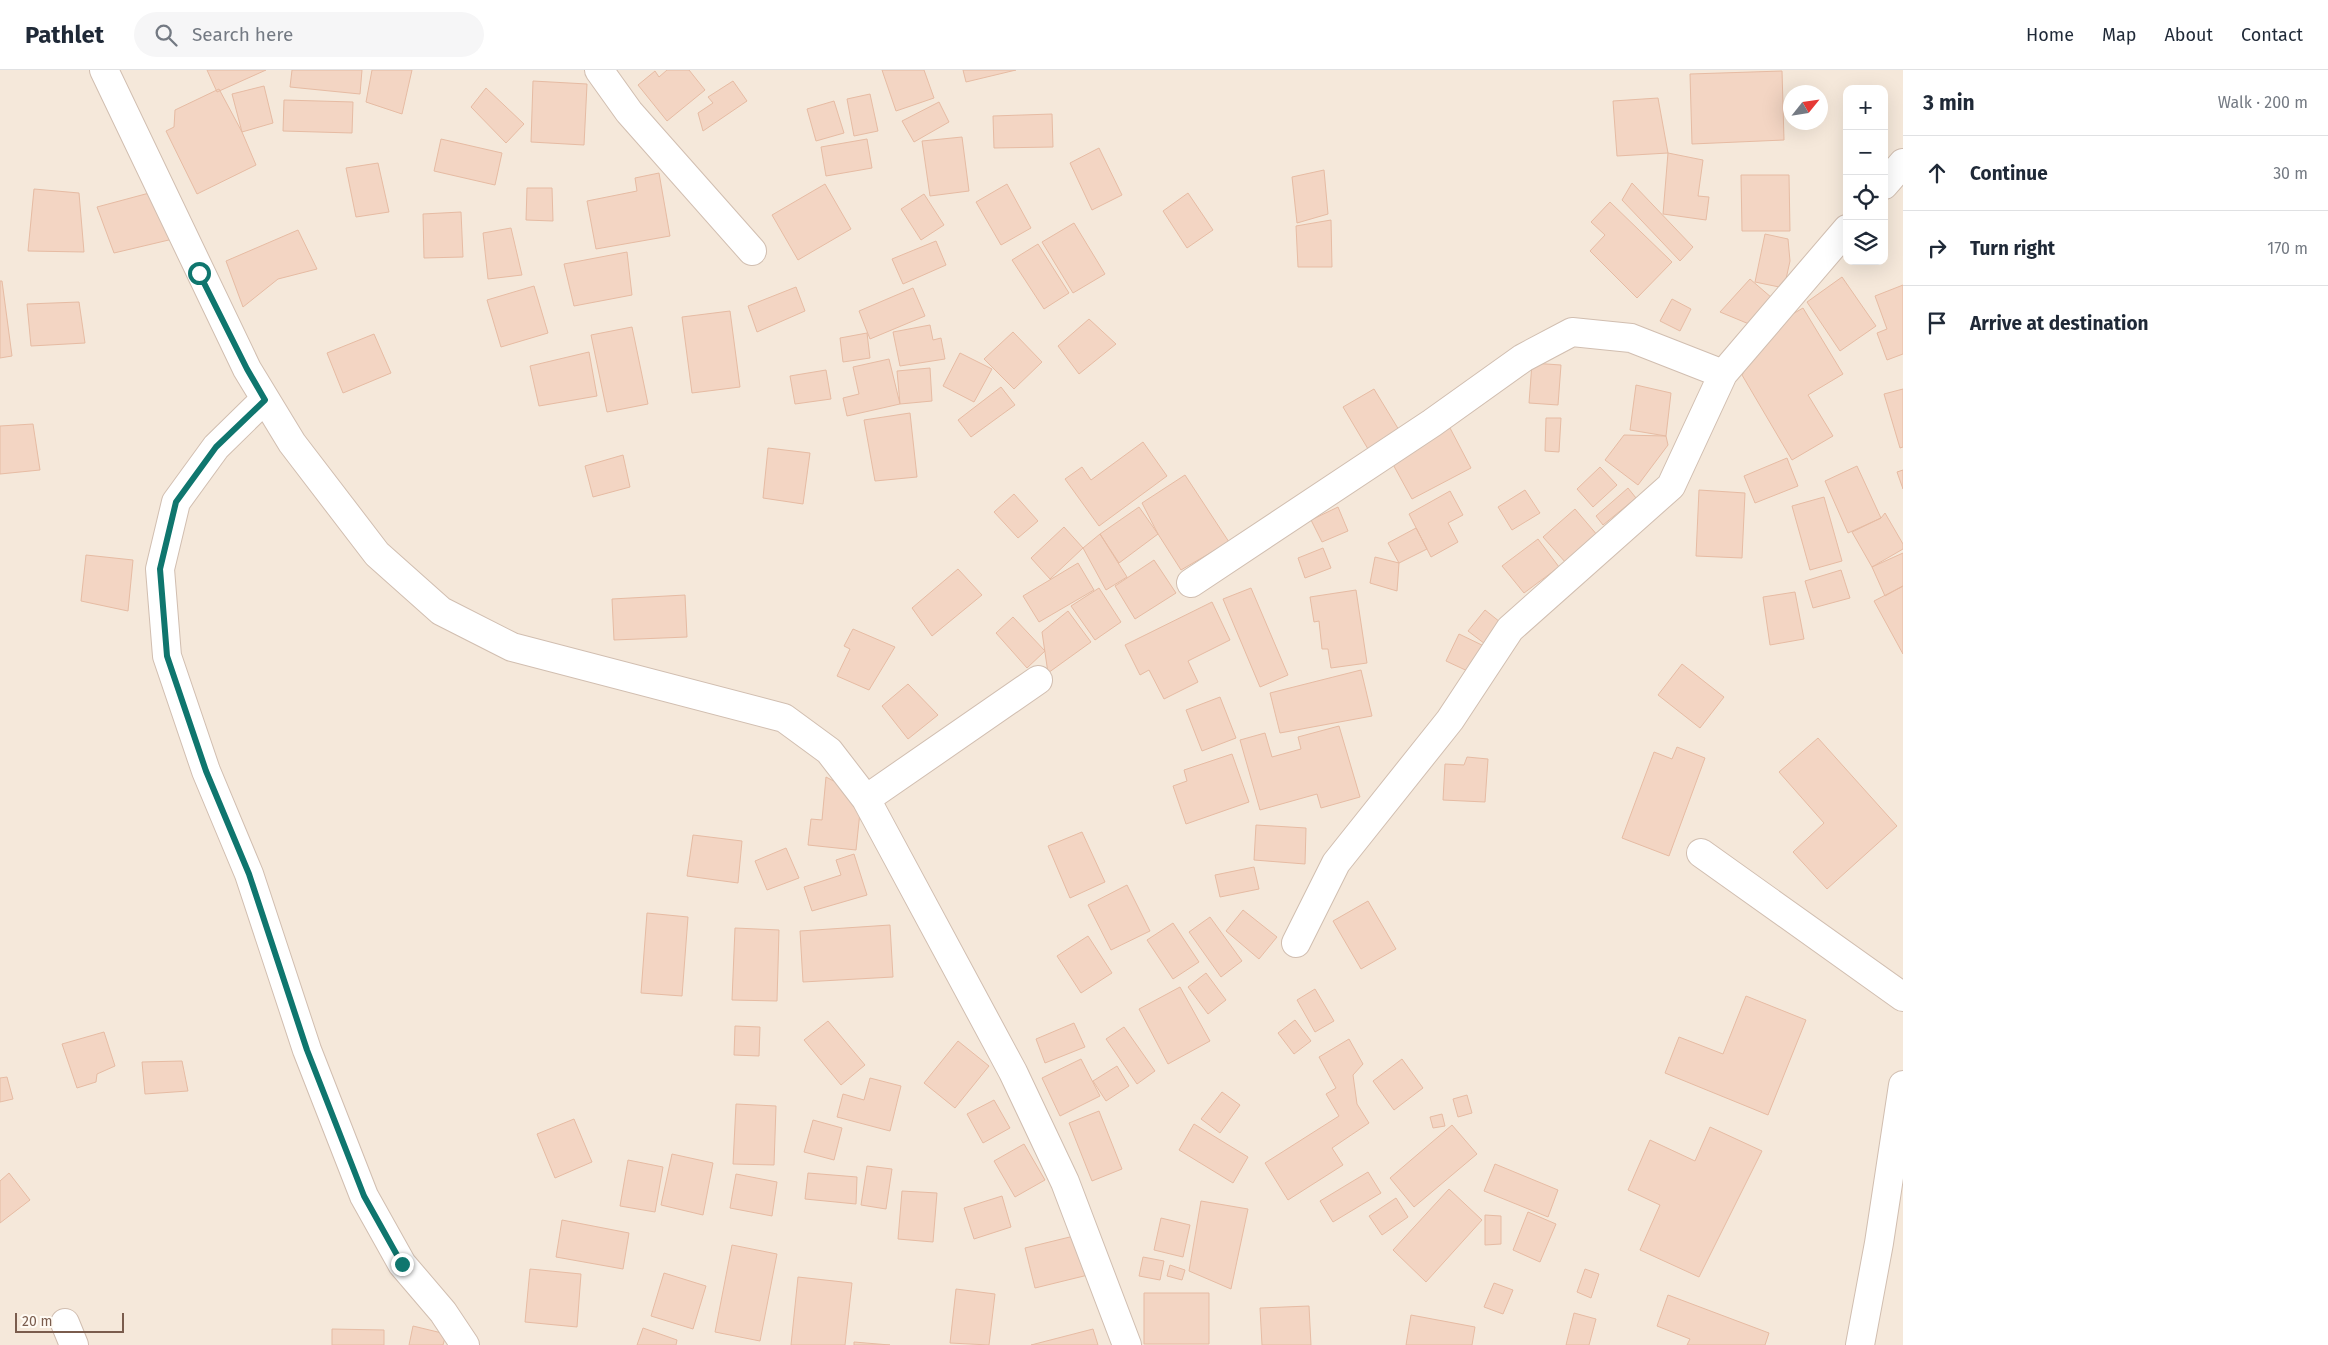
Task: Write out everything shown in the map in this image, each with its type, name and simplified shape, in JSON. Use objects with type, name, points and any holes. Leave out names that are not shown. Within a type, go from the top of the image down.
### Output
[{"type":"street","points":[[104,70],[247,369],[292,444],[377,554],[442,611],[512,647],[784,718],[829,751],[866,799],[1013,1072],[1065,1182],[1127,1345]]},
{"type":"street","points":[[599,70],[629,112],[752,251]]},
{"type":"street","points":[[1888,180],[1903,163]]},
{"type":"street","points":[[1296,943],[1336,863],[1450,720],[1510,629],[1671,486],[1723,374],[1843,234]]},
{"type":"street","points":[[1191,583],[1424,428],[1523,358],[1572,332],[1631,338],[1723,374]]},
{"type":"street","points":[[265,400],[216,447],[176,502],[160,569],[167,656],[206,771],[249,874],[307,1050],[364,1196],[402,1264],[444,1312],[465,1345]]},
{"type":"street","points":[[866,799],[1038,680]]},
{"type":"street","points":[[1701,853],[1903,997]]},
{"type":"street","points":[[1860,1345],[1879,1243],[1903,1085]]},
{"type":"shaded area","points":[[0,70],[1903,70],[1903,1345],[0,1345]]},
{"type":"building","points":[[207,70],[266,70],[217,92]]},
{"type":"building","points":[[292,70],[362,70],[360,94],[290,87]]},
{"type":"building","points":[[372,70],[412,70],[402,114],[366,102]]},
{"type":"building","points":[[667,70],[689,70],[705,90],[667,121],[638,85],[655,71],[659,77]]},
{"type":"building","points":[[882,70],[924,70],[934,98],[896,111]]},
{"type":"building","points":[[963,70],[1016,70],[966,82]]},
{"type":"building","points":[[1782,71],[1784,140],[1692,144],[1690,74]]},
{"type":"building","points":[[533,81],[587,84],[584,145],[531,142]]},
{"type":"building","points":[[733,81],[747,101],[703,131],[698,113],[713,103],[708,97]]},
{"type":"building","points":[[264,86],[273,123],[242,132],[232,94]]},
{"type":"building","points":[[486,88],[524,124],[506,143],[471,107]]},
{"type":"building","points":[[219,89],[242,132],[256,165],[197,194],[166,131],[174,127],[175,110]]},
{"type":"building","points":[[870,94],[878,131],[854,136],[847,99]]},
{"type":"building","points":[[1658,98],[1668,153],[1617,156],[1613,101]]},
{"type":"building","points":[[284,100],[353,102],[352,133],[283,131]]},
{"type":"building","points":[[834,101],[844,133],[816,141],[807,109]]},
{"type":"building","points":[[939,102],[949,122],[914,142],[902,121]]},
{"type":"building","points":[[1052,114],[1053,147],[994,148],[993,116]]},
{"type":"building","points":[[962,137],[969,191],[930,196],[922,141]]},
{"type":"building","points":[[441,139],[502,153],[495,185],[434,171]]},
{"type":"building","points":[[867,139],[872,168],[826,176],[821,147]]},
{"type":"building","points":[[1099,148],[1122,195],[1092,210],[1070,163]]},
{"type":"building","points":[[1668,153],[1703,160],[1698,196],[1709,197],[1706,220],[1663,214]]},
{"type":"building","points":[[378,163],[389,212],[356,217],[346,168]]},
{"type":"building","points":[[1324,170],[1328,214],[1297,223],[1292,177]]},
{"type":"building","points":[[659,173],[670,236],[596,249],[587,201],[637,191],[635,178]]},
{"type":"building","points":[[1741,175],[1789,175],[1790,231],[1742,231]]},
{"type":"building","points":[[1632,183],[1693,247],[1680,261],[1622,200]]},
{"type":"building","points":[[825,184],[851,229],[798,260],[772,215]]},
{"type":"building","points":[[1007,184],[1031,228],[1001,245],[976,202]]},
{"type":"building","points":[[527,188],[552,188],[553,221],[526,220]]},
{"type":"building","points":[[34,189],[79,193],[84,252],[28,251]]},
{"type":"building","points":[[153,192],[173,239],[114,253],[97,207]]},
{"type":"building","points":[[1188,193],[1213,230],[1187,248],[1163,211]]},
{"type":"building","points":[[924,194],[944,225],[921,240],[901,209]]},
{"type":"building","points":[[1610,202],[1672,262],[1637,298],[1590,251],[1605,235],[1591,222]]},
{"type":"building","points":[[461,212],[463,257],[424,258],[423,214]]},
{"type":"building","points":[[1331,220],[1332,267],[1298,267],[1296,226]]},
{"type":"building","points":[[1074,223],[1105,274],[1073,293],[1042,242]]},
{"type":"building","points":[[511,228],[522,275],[488,279],[483,233]]},
{"type":"building","points":[[298,230],[317,269],[278,279],[243,307],[226,261]]},
{"type":"building","points":[[1765,234],[1788,239],[1790,261],[1784,288],[1755,282]]},
{"type":"building","points":[[936,241],[946,265],[903,284],[892,259]]},
{"type":"building","points":[[1038,244],[1069,293],[1044,309],[1012,260]]},
{"type":"building","points":[[627,252],[632,295],[574,306],[564,264]]},
{"type":"building","points":[[1842,277],[1876,326],[1840,351],[1807,302]]},
{"type":"building","points":[[1750,279],[1772,298],[1749,324],[1720,312]]},
{"type":"building","points":[[0,281],[2,281],[12,356],[0,358]]},
{"type":"building","points":[[1903,285],[1903,354],[1887,360],[1877,333],[1887,329],[1875,296]]},
{"type":"building","points":[[534,286],[548,333],[501,347],[487,300]]},
{"type":"building","points":[[796,287],[805,311],[757,332],[748,306]]},
{"type":"building","points":[[913,288],[925,316],[870,339],[859,311]]},
{"type":"building","points":[[1672,299],[1691,309],[1680,331],[1660,321]]},
{"type":"building","points":[[79,302],[85,343],[31,346],[27,304]]},
{"type":"building","points":[[1803,308],[1843,374],[1808,395],[1833,436],[1792,460],[1742,375],[1770,327]]},
{"type":"building","points":[[730,311],[740,387],[692,393],[682,317]]},
{"type":"building","points":[[1089,319],[1116,344],[1079,374],[1058,346]]},
{"type":"building","points":[[930,325],[933,340],[941,338],[945,359],[900,366],[893,332]]},
{"type":"building","points":[[632,327],[648,404],[607,412],[591,335]]},
{"type":"building","points":[[1013,332],[1042,362],[1014,389],[984,359]]},
{"type":"building","points":[[867,333],[870,358],[843,362],[840,338]]},
{"type":"building","points":[[374,334],[391,373],[343,393],[327,353]]},
{"type":"building","points":[[589,352],[597,396],[539,406],[530,366]]},
{"type":"building","points":[[960,353],[992,369],[974,402],[943,386]]},
{"type":"building","points":[[889,359],[900,404],[847,416],[843,398],[859,394],[853,367]]},
{"type":"building","points":[[1532,363],[1561,365],[1558,405],[1529,403]]},
{"type":"building","points":[[930,368],[932,401],[900,404],[897,371]]},
{"type":"building","points":[[826,370],[831,399],[795,404],[790,376]]},
{"type":"building","points":[[1636,385],[1671,393],[1666,436],[1630,430]]},
{"type":"building","points":[[1001,387],[1015,405],[971,437],[958,420]]},
{"type":"building","points":[[1374,389],[1402,435],[1371,454],[1343,407]]},
{"type":"building","points":[[1903,389],[1903,447],[1900,448],[1884,394]]},
{"type":"building","points":[[910,413],[917,477],[875,481],[864,420]]},
{"type":"building","points":[[1546,418],[1561,418],[1559,452],[1545,451]]},
{"type":"building","points":[[33,424],[40,470],[0,474],[0,426]]},
{"type":"building","points":[[1450,428],[1471,468],[1412,499],[1390,459]]},
{"type":"building","points":[[1624,435],[1666,436],[1668,445],[1638,485],[1605,460]]},
{"type":"building","points":[[1143,442],[1167,476],[1099,526],[1065,479],[1082,467],[1091,480]]},
{"type":"building","points":[[768,448],[810,453],[803,504],[763,498]]},
{"type":"building","points":[[623,455],[630,487],[593,497],[585,466]]},
{"type":"building","points":[[1787,458],[1798,486],[1755,503],[1744,476]]},
{"type":"building","points":[[1857,466],[1881,518],[1848,533],[1825,481]]},
{"type":"building","points":[[1600,467],[1617,485],[1593,507],[1577,489]]},
{"type":"building","points":[[1903,470],[1903,489],[1897,472]]},
{"type":"building","points":[[1185,475],[1229,542],[1181,570],[1158,534],[1142,503]]},
{"type":"building","points":[[1628,488],[1636,498],[1603,525],[1596,516]]},
{"type":"building","points":[[1525,490],[1540,513],[1512,530],[1498,507]]},
{"type":"building","points":[[1699,490],[1745,493],[1742,558],[1696,556]]},
{"type":"building","points":[[1450,491],[1463,515],[1448,523],[1458,542],[1431,557],[1409,514]]},
{"type":"building","points":[[1014,494],[1038,521],[1018,538],[994,512]]},
{"type":"building","points":[[1824,497],[1842,561],[1810,570],[1792,506]]},
{"type":"building","points":[[1139,507],[1158,534],[1119,563],[1100,534]]},
{"type":"building","points":[[1338,507],[1348,531],[1322,542],[1311,520]]},
{"type":"building","points":[[1575,509],[1598,536],[1566,563],[1543,537]]},
{"type":"building","points":[[1885,513],[1903,544],[1903,549],[1872,567],[1852,532],[1881,518]]},
{"type":"building","points":[[1064,527],[1083,548],[1050,579],[1031,558]]},
{"type":"building","points":[[1416,528],[1427,549],[1399,563],[1388,543]]},
{"type":"building","points":[[1100,534],[1127,577],[1106,590],[1083,548]]},
{"type":"building","points":[[1538,539],[1559,567],[1524,593],[1502,566]]},
{"type":"building","points":[[1323,548],[1331,568],[1305,578],[1298,558]]},
{"type":"building","points":[[1903,553],[1903,586],[1885,596],[1872,567]]},
{"type":"building","points":[[86,555],[133,560],[128,611],[81,601]]},
{"type":"building","points":[[1375,557],[1399,563],[1397,591],[1370,583]]},
{"type":"building","points":[[1154,560],[1176,593],[1135,619],[1115,586]]},
{"type":"building","points":[[1078,563],[1094,590],[1039,622],[1023,596]]},
{"type":"building","points":[[958,569],[982,595],[932,636],[912,608]]},
{"type":"building","points":[[1841,570],[1850,598],[1813,608],[1805,581]]},
{"type":"building","points":[[1903,586],[1903,654],[1874,601]]},
{"type":"building","points":[[1099,588],[1121,622],[1095,640],[1071,606]]},
{"type":"building","points":[[1251,588],[1288,675],[1260,687],[1223,599]]},
{"type":"building","points":[[1356,590],[1367,663],[1331,668],[1328,649],[1322,649],[1319,621],[1314,622],[1310,597]]},
{"type":"building","points":[[1795,592],[1804,639],[1770,645],[1763,597]]},
{"type":"building","points":[[685,595],[687,637],[614,640],[612,599]]},
{"type":"building","points":[[1212,602],[1230,640],[1188,661],[1198,682],[1164,699],[1149,670],[1140,675],[1125,645]]},
{"type":"building","points":[[1485,610],[1505,626],[1489,647],[1468,631]]},
{"type":"building","points":[[1068,611],[1091,642],[1048,673],[1042,632]]},
{"type":"building","points":[[1013,617],[1045,651],[1027,668],[996,633]]},
{"type":"building","points":[[853,629],[895,647],[869,690],[837,676],[850,649],[844,646]]},
{"type":"building","points":[[1459,634],[1486,647],[1474,674],[1446,661]]},
{"type":"building","points":[[1682,664],[1724,697],[1700,728],[1658,695]]},
{"type":"building","points":[[1361,670],[1372,716],[1280,733],[1270,693]]},
{"type":"building","points":[[908,684],[938,715],[908,739],[882,706]]},
{"type":"building","points":[[1220,697],[1236,738],[1202,751],[1186,710]]},
{"type":"building","points":[[1339,726],[1360,797],[1321,808],[1317,794],[1260,810],[1240,740],[1265,733],[1272,757],[1301,749],[1298,737]]},
{"type":"building","points":[[1818,738],[1897,826],[1827,889],[1793,852],[1824,823],[1779,772]]},
{"type":"building","points":[[1677,747],[1705,758],[1669,856],[1622,838],[1654,752],[1672,759]]},
{"type":"building","points":[[1232,754],[1249,802],[1186,824],[1173,786],[1187,781],[1184,770]]},
{"type":"building","points":[[1467,757],[1488,759],[1485,802],[1443,800],[1445,764],[1464,765]]},
{"type":"building","points":[[826,777],[847,788],[860,812],[856,850],[808,845],[811,819],[822,820]]},
{"type":"building","points":[[1256,825],[1306,828],[1305,864],[1254,860]]},
{"type":"building","points":[[1082,832],[1105,882],[1070,898],[1048,846]]},
{"type":"building","points":[[693,835],[742,841],[738,883],[687,876]]},
{"type":"building","points":[[786,848],[799,878],[767,890],[755,861]]},
{"type":"building","points":[[854,854],[867,895],[812,911],[804,887],[841,875],[836,860]]},
{"type":"building","points":[[1254,867],[1259,889],[1220,897],[1215,875]]},
{"type":"building","points":[[1127,885],[1150,931],[1111,950],[1088,905]]},
{"type":"building","points":[[1368,901],[1396,949],[1361,969],[1333,921]]},
{"type":"building","points":[[1243,910],[1277,937],[1259,959],[1226,931]]},
{"type":"building","points":[[647,913],[688,917],[682,996],[641,993]]},
{"type":"building","points":[[1210,917],[1242,961],[1221,977],[1189,932]]},
{"type":"building","points":[[1173,923],[1199,962],[1173,979],[1147,940]]},
{"type":"building","points":[[890,925],[893,977],[803,982],[800,931]]},
{"type":"building","points":[[735,928],[779,930],[777,1001],[732,1000]]},
{"type":"building","points":[[1088,936],[1112,973],[1081,993],[1057,956]]},
{"type":"building","points":[[1206,973],[1226,1000],[1208,1014],[1188,987]]},
{"type":"building","points":[[1180,987],[1210,1041],[1168,1064],[1139,1009]]},
{"type":"building","points":[[1315,989],[1334,1021],[1315,1032],[1297,1000]]},
{"type":"building","points":[[1746,996],[1806,1020],[1768,1115],[1665,1073],[1679,1037],[1723,1054]]},
{"type":"building","points":[[1295,1020],[1311,1041],[1294,1054],[1278,1033]]},
{"type":"building","points":[[828,1021],[865,1065],[841,1085],[804,1040]]},
{"type":"building","points":[[1074,1023],[1085,1047],[1045,1063],[1036,1039]]},
{"type":"building","points":[[735,1026],[760,1027],[759,1056],[734,1055]]},
{"type":"building","points":[[1124,1027],[1155,1071],[1137,1084],[1106,1039]]},
{"type":"building","points":[[104,1032],[115,1066],[97,1074],[96,1082],[77,1088],[62,1044]]},
{"type":"building","points":[[1349,1039],[1363,1064],[1353,1075],[1357,1104],[1369,1123],[1332,1148],[1343,1165],[1288,1200],[1265,1163],[1339,1116],[1326,1094],[1336,1088],[1319,1057]]},
{"type":"building","points":[[958,1041],[989,1066],[955,1108],[924,1083]]},
{"type":"building","points":[[1081,1059],[1100,1096],[1060,1116],[1042,1078]]},
{"type":"building","points":[[1402,1059],[1423,1088],[1394,1110],[1373,1081]]},
{"type":"building","points":[[182,1061],[188,1091],[145,1094],[142,1062]]},
{"type":"building","points":[[1117,1066],[1129,1086],[1106,1101],[1093,1081]]},
{"type":"building","points":[[7,1077],[13,1099],[0,1102],[0,1078]]},
{"type":"building","points":[[870,1078],[901,1086],[890,1131],[837,1117],[843,1094],[864,1100]]},
{"type":"building","points":[[1222,1092],[1240,1105],[1220,1133],[1201,1119]]},
{"type":"building","points":[[1467,1095],[1472,1113],[1458,1117],[1453,1099]]},
{"type":"building","points":[[994,1100],[1010,1128],[983,1143],[967,1114]]},
{"type":"building","points":[[736,1104],[776,1106],[774,1165],[733,1164]]},
{"type":"building","points":[[1099,1111],[1122,1169],[1092,1181],[1069,1123]]},
{"type":"building","points":[[1442,1114],[1445,1126],[1433,1128],[1430,1117]]},
{"type":"building","points":[[574,1119],[592,1162],[555,1178],[537,1134]]},
{"type":"building","points":[[813,1120],[842,1128],[834,1160],[804,1152]]},
{"type":"building","points":[[1194,1124],[1248,1157],[1233,1183],[1179,1150]]},
{"type":"building","points":[[1452,1125],[1477,1154],[1414,1207],[1390,1178]]},
{"type":"building","points":[[1710,1127],[1762,1151],[1699,1277],[1640,1250],[1660,1205],[1628,1190],[1650,1140],[1695,1161]]},
{"type":"building","points":[[1024,1144],[1045,1180],[1015,1197],[994,1161]]},
{"type":"building","points":[[672,1154],[713,1163],[703,1215],[661,1205]]},
{"type":"building","points":[[628,1160],[663,1167],[655,1212],[620,1206]]},
{"type":"building","points":[[1495,1164],[1558,1190],[1548,1217],[1484,1191]]},
{"type":"building","points":[[867,1166],[892,1169],[886,1209],[861,1205]]},
{"type":"building","points":[[1368,1172],[1381,1193],[1333,1222],[1320,1201]]},
{"type":"building","points":[[9,1173],[30,1200],[0,1223],[0,1181]]},
{"type":"building","points":[[808,1173],[857,1177],[856,1204],[805,1199]]},
{"type":"building","points":[[736,1174],[777,1182],[772,1216],[730,1208]]},
{"type":"building","points":[[1449,1189],[1482,1220],[1426,1282],[1393,1250]]},
{"type":"building","points":[[902,1191],[937,1193],[933,1242],[898,1239]]},
{"type":"building","points":[[1002,1196],[1011,1227],[974,1239],[964,1208]]},
{"type":"building","points":[[1396,1198],[1408,1217],[1382,1235],[1369,1216]]},
{"type":"building","points":[[1201,1201],[1248,1209],[1231,1289],[1189,1271]]},
{"type":"building","points":[[1528,1212],[1556,1224],[1540,1262],[1513,1250]]},
{"type":"building","points":[[1485,1215],[1501,1216],[1501,1244],[1485,1245]]},
{"type":"building","points":[[1161,1218],[1190,1225],[1183,1257],[1154,1250]]},
{"type":"building","points":[[562,1220],[629,1233],[623,1269],[556,1257]]},
{"type":"building","points":[[1078,1235],[1088,1275],[1035,1288],[1025,1248]]},
{"type":"building","points":[[732,1245],[777,1254],[760,1341],[715,1332]]},
{"type":"building","points":[[1143,1257],[1164,1261],[1160,1280],[1139,1276]]},
{"type":"building","points":[[1170,1265],[1185,1270],[1182,1280],[1167,1276]]},
{"type":"building","points":[[530,1269],[581,1274],[577,1327],[525,1322]]},
{"type":"building","points":[[1585,1269],[1599,1274],[1591,1298],[1577,1292]]},
{"type":"building","points":[[664,1273],[706,1286],[693,1329],[651,1316]]},
{"type":"building","points":[[798,1277],[852,1283],[845,1345],[791,1345]]},
{"type":"building","points":[[1494,1283],[1513,1290],[1503,1314],[1484,1307]]},
{"type":"building","points":[[956,1289],[995,1294],[989,1345],[950,1343]]},
{"type":"building","points":[[1144,1293],[1209,1293],[1209,1344],[1144,1344]]},
{"type":"building","points":[[1668,1295],[1769,1333],[1765,1345],[1687,1345],[1690,1339],[1657,1326]]},
{"type":"building","points":[[1309,1306],[1311,1345],[1262,1345],[1260,1308]]},
{"type":"building","points":[[1574,1313],[1596,1319],[1589,1345],[1566,1345]]},
{"type":"building","points":[[1411,1315],[1475,1327],[1472,1345],[1406,1345]]},
{"type":"building","points":[[413,1326],[446,1334],[443,1345],[409,1345]]},
{"type":"building","points":[[643,1328],[677,1340],[676,1345],[637,1345]]},
{"type":"building","points":[[332,1329],[384,1330],[384,1345],[332,1345]]},
{"type":"building","points":[[1093,1329],[1098,1345],[1031,1345]]},
{"type":"building","points":[[854,1342],[890,1345],[854,1345]]},
{"type":"route","points":[[199,273],[247,369],[265,400],[216,447],[176,502],[160,569],[167,656],[206,771],[249,874],[307,1050],[364,1196],[402,1264]]}]
